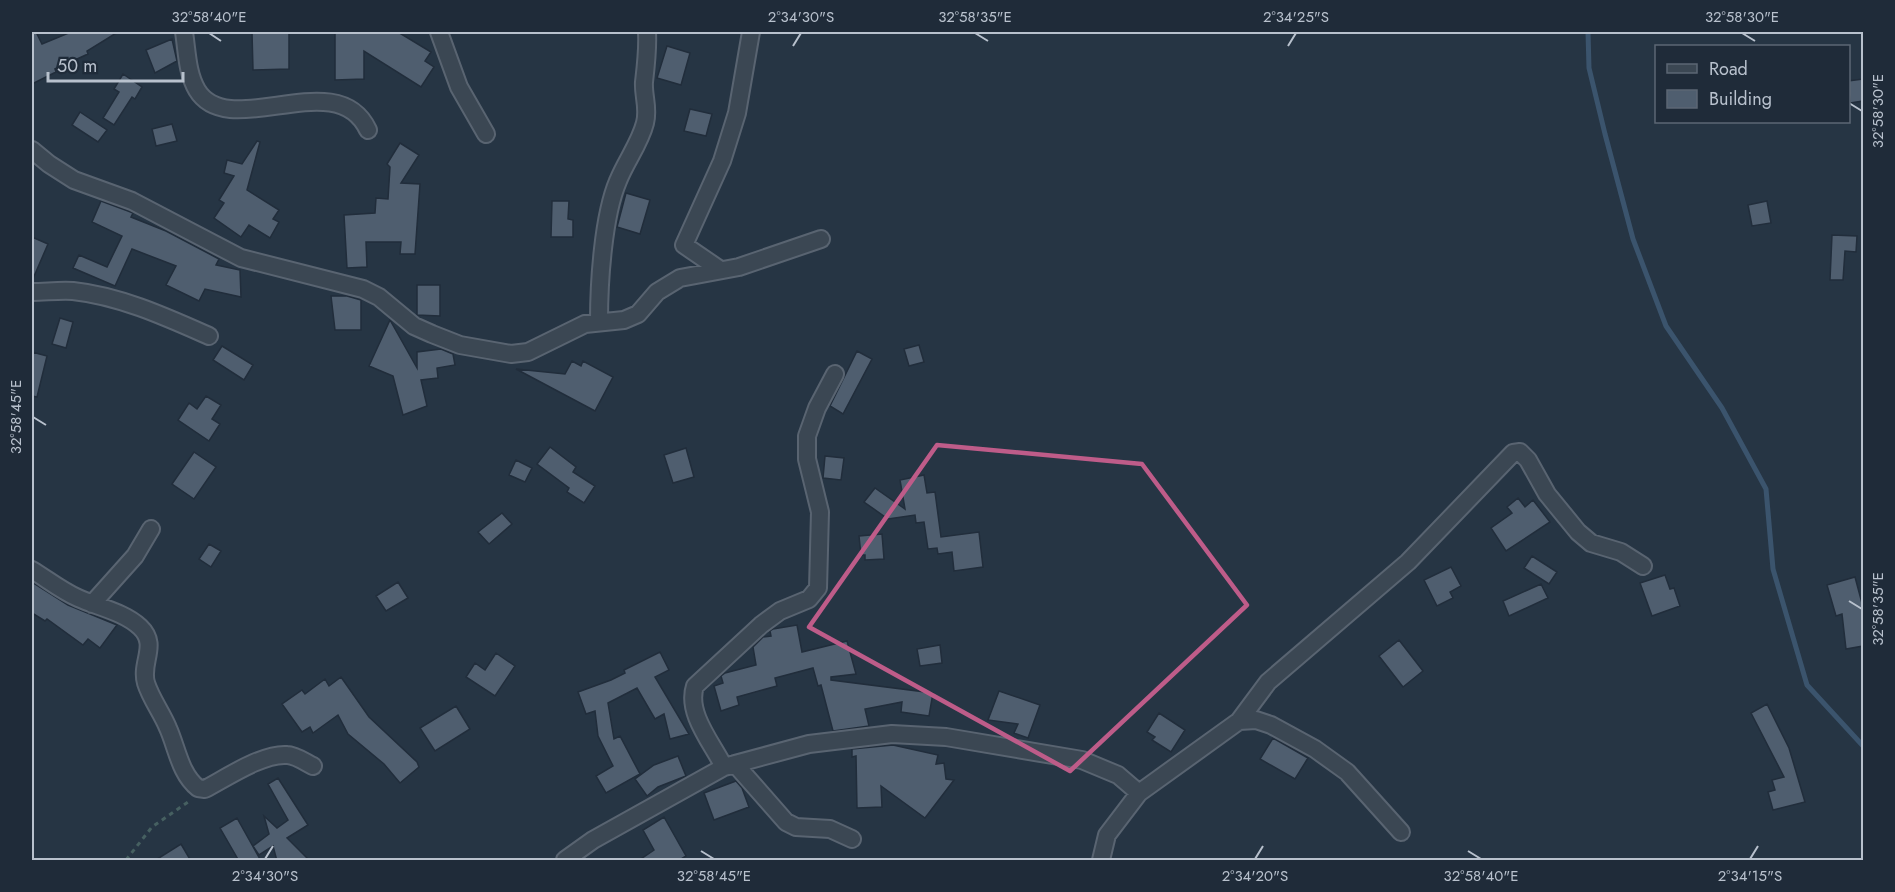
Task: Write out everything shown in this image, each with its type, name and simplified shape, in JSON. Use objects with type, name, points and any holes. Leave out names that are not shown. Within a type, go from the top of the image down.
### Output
[{"type":"street","points":[[184,32],[189,68],[198,90],[212,105],[246,108],[331,102],[348,107],[361,116],[368,130]]},
{"type":"street","points":[[439,32],[459,87],[486,134]]},
{"type":"street","points":[[599,321],[599,299],[610,209],[618,181],[638,142],[647,112],[644,84],[648,56],[647,32]]},
{"type":"street","points":[[719,269],[685,247],[684,242],[728,142],[741,93],[751,32]]},
{"type":"street","points":[[32,150],[74,180],[132,201],[241,258],[363,289],[379,297],[414,326],[460,345],[511,354],[528,352],[585,324],[624,320],[638,314],[657,292],[680,278],[739,267],[821,239]]},
{"type":"street","points":[[32,292],[73,291],[116,300],[209,336]]},
{"type":"street","points":[[835,374],[817,408],[807,436],[807,459],[820,512],[818,588],[809,599],[780,611],[761,625],[695,686],[692,708],[730,765],[786,822],[796,827],[830,829],[852,839]]},
{"type":"street","points":[[1101,861],[1107,835],[1138,793],[1239,721],[1268,682],[1408,562],[1513,453],[1520,453],[1528,460],[1547,494],[1578,532],[1591,543],[1621,552],[1643,566]]},
{"type":"street","points":[[92,604],[135,556],[152,529]]},
{"type":"street","points":[[32,570],[75,597],[124,617],[140,627],[149,640],[150,652],[145,668],[146,681],[168,728],[184,772],[198,788],[205,789],[256,763],[278,756],[289,755],[313,766]]},
{"type":"street","points":[[1239,721],[1256,720],[1271,725],[1331,760],[1347,772],[1401,832]]},
{"type":"street","points":[[565,861],[592,840],[730,765],[808,744],[880,735],[946,737],[1082,760],[1118,776],[1138,793]]},
{"type":"path","points":[[126,861],[152,827],[181,808],[198,788]]},
{"type":"highlighted area","points":[[937,445],[1142,464],[1247,605],[1070,771],[809,627]]},
{"type":"building","points":[[32,32],[36,32],[42,44],[71,32],[118,32],[87,51],[88,54],[55,69],[56,72],[32,84]]},
{"type":"building","points":[[252,32],[289,32],[289,69],[253,70]]},
{"type":"building","points":[[335,32],[398,32],[431,52],[425,61],[434,67],[421,87],[364,51],[364,79],[335,80]]},
{"type":"building","points":[[172,39],[177,61],[155,73],[146,50]]},
{"type":"building","points":[[667,46],[690,53],[681,85],[657,78]]},
{"type":"building","points":[[123,74],[142,87],[135,99],[132,97],[114,125],[103,118],[119,92],[114,89]]},
{"type":"building","points":[[1863,79],[1863,101],[1850,103],[1850,81]]},
{"type":"building","points":[[690,109],[712,114],[706,136],[684,131]]},
{"type":"building","points":[[80,112],[107,130],[98,142],[72,125]]},
{"type":"building","points":[[172,124],[177,141],[156,146],[152,129]]},
{"type":"building","points":[[257,141],[260,142],[247,190],[279,210],[273,219],[279,222],[270,238],[249,225],[241,237],[214,218],[224,203],[219,200],[234,176],[224,173],[227,160],[242,164]]},
{"type":"building","points":[[400,143],[419,155],[401,183],[420,184],[415,254],[400,254],[401,242],[366,242],[367,267],[347,268],[344,215],[375,213],[376,198],[388,199],[390,167],[387,164]]},
{"type":"building","points":[[626,193],[650,200],[640,234],[617,227]]},
{"type":"building","points":[[101,201],[133,213],[131,217],[166,231],[219,259],[216,265],[240,270],[241,297],[205,289],[199,301],[166,285],[176,266],[132,249],[115,286],[73,268],[79,255],[107,267],[122,236],[92,222]]},
{"type":"building","points":[[552,201],[569,201],[568,219],[573,220],[573,237],[551,237]]},
{"type":"building","points":[[1767,201],[1771,223],[1752,226],[1748,205]]},
{"type":"building","points":[[1832,235],[1857,236],[1856,252],[1845,251],[1843,280],[1830,280]]},
{"type":"building","points":[[32,237],[48,244],[32,281]]},
{"type":"building","points":[[417,285],[440,285],[440,316],[417,315]]},
{"type":"building","points":[[331,296],[347,296],[361,300],[361,330],[335,330]]},
{"type":"building","points":[[60,318],[73,322],[66,348],[52,344]]},
{"type":"building","points":[[390,320],[417,368],[417,352],[441,349],[453,354],[455,365],[437,368],[438,378],[421,380],[427,406],[403,415],[393,376],[369,366]]},
{"type":"building","points":[[919,345],[924,362],[909,366],[904,349]]},
{"type":"building","points":[[222,346],[253,365],[244,380],[213,360]]},
{"type":"building","points":[[857,351],[872,359],[843,414],[830,406]]},
{"type":"building","points":[[32,352],[47,356],[37,397],[32,396]]},
{"type":"building","points":[[572,361],[581,366],[583,361],[613,377],[595,411],[516,369],[565,374]]},
{"type":"building","points":[[206,396],[221,405],[212,419],[220,424],[209,441],[178,420],[189,403],[197,409]]},
{"type":"building","points":[[550,447],[576,467],[573,472],[595,486],[584,503],[567,492],[569,488],[537,464]]},
{"type":"building","points":[[686,448],[694,477],[673,483],[664,455]]},
{"type":"building","points":[[194,452],[216,467],[194,499],[172,484]]},
{"type":"building","points":[[825,456],[844,458],[841,480],[823,478]]},
{"type":"building","points":[[516,460],[532,468],[525,482],[509,475]]},
{"type":"building","points":[[924,475],[927,493],[935,492],[941,537],[979,532],[983,567],[954,571],[952,552],[938,554],[937,548],[928,549],[924,522],[916,523],[915,515],[888,519],[864,502],[875,488],[905,509],[900,480]]},
{"type":"building","points":[[1518,498],[1525,507],[1533,500],[1550,522],[1506,551],[1491,528],[1512,513],[1507,507]]},
{"type":"building","points":[[502,513],[512,524],[489,544],[478,532]]},
{"type":"building","points":[[882,534],[884,559],[865,560],[865,555],[861,555],[859,536]]},
{"type":"building","points":[[209,544],[221,551],[211,567],[199,559]]},
{"type":"building","points":[[1532,556],[1557,572],[1549,584],[1524,568]]},
{"type":"building","points":[[1451,567],[1461,586],[1450,592],[1453,598],[1437,606],[1424,580]]},
{"type":"building","points":[[1665,575],[1670,589],[1674,588],[1680,606],[1652,616],[1640,583]]},
{"type":"building","points":[[1855,577],[1863,607],[1863,646],[1846,649],[1842,614],[1836,616],[1827,585]]},
{"type":"building","points":[[32,582],[68,605],[117,625],[100,648],[88,639],[83,645],[47,619],[45,621],[32,613]]},
{"type":"building","points":[[398,582],[408,598],[386,611],[376,596]]},
{"type":"building","points":[[1541,584],[1548,598],[1509,616],[1503,601]]},
{"type":"building","points":[[797,625],[802,652],[847,641],[856,674],[831,677],[831,680],[933,693],[929,716],[901,712],[902,702],[865,709],[869,726],[833,731],[821,685],[818,686],[813,668],[775,678],[777,686],[737,697],[739,705],[721,711],[714,686],[723,683],[721,676],[756,665],[753,647],[763,637],[771,636],[770,631],[773,629]]},
{"type":"building","points":[[1399,640],[1423,671],[1403,687],[1379,656]]},
{"type":"building","points":[[940,645],[942,663],[920,666],[917,649]]},
{"type":"building","points":[[660,652],[669,670],[655,677],[689,734],[670,739],[664,714],[655,719],[637,688],[608,703],[614,739],[620,736],[640,774],[606,793],[596,776],[613,766],[598,736],[595,711],[586,714],[578,692],[611,680],[625,673],[624,670]]},
{"type":"building","points":[[496,653],[515,666],[495,696],[466,677],[475,663],[485,670]]},
{"type":"building","points":[[341,677],[369,717],[417,762],[419,767],[400,783],[384,764],[348,734],[338,715],[313,733],[310,727],[302,732],[282,704],[302,690],[305,694],[325,679],[329,686]]},
{"type":"building","points":[[999,691],[1040,705],[1028,738],[1014,733],[1018,724],[988,720]]},
{"type":"building","points":[[1767,704],[1789,748],[1805,802],[1773,810],[1768,792],[1775,790],[1772,780],[1784,777],[1751,713]]},
{"type":"building","points":[[456,706],[470,729],[435,751],[420,728]]},
{"type":"building","points":[[1159,713],[1185,730],[1171,752],[1152,740],[1155,737],[1147,732]]},
{"type":"building","points":[[1273,738],[1308,758],[1295,779],[1260,759]]},
{"type":"building","points":[[893,745],[938,755],[936,764],[944,763],[946,779],[954,780],[925,818],[881,786],[882,807],[857,808],[856,756],[852,757],[852,749]]},
{"type":"building","points":[[678,756],[686,776],[658,787],[647,796],[635,779],[654,765]]},
{"type":"building","points":[[278,778],[308,825],[287,838],[310,861],[277,861],[273,846],[259,855],[253,846],[269,834],[264,816],[277,828],[288,820],[268,784]]},
{"type":"building","points":[[736,781],[742,788],[749,807],[714,820],[704,793]]},
{"type":"building","points":[[664,817],[686,856],[678,861],[638,861],[654,850],[643,830]]},
{"type":"building","points":[[237,818],[261,861],[239,861],[220,828]]},
{"type":"building","points":[[181,844],[191,861],[154,861]]},
{"type":"waterway","points":[[1588,32],[1589,68],[1605,134],[1633,239],[1666,326],[1722,408],[1766,489],[1773,569],[1807,685],[1864,747]]}]
